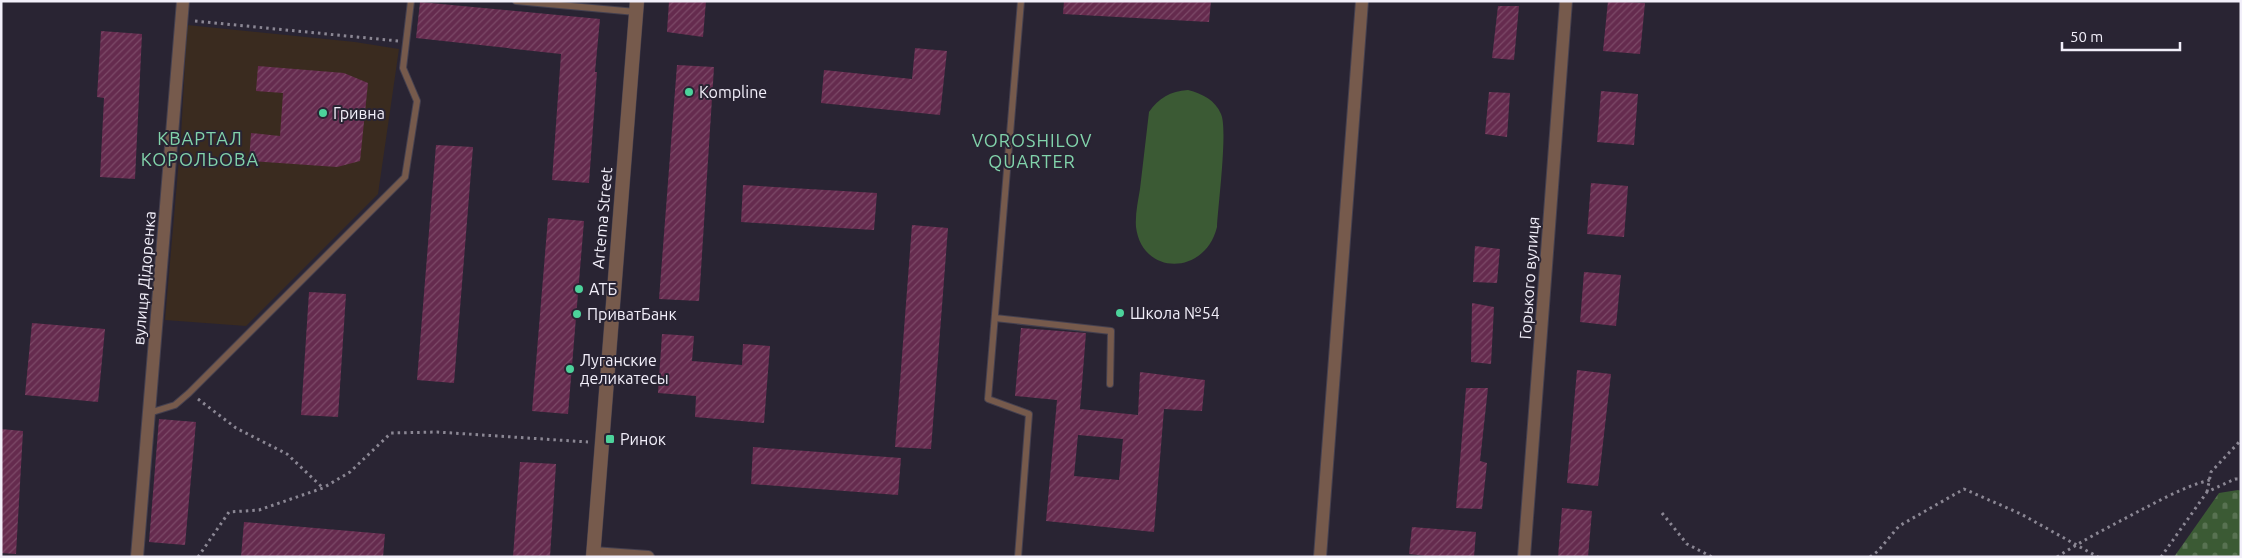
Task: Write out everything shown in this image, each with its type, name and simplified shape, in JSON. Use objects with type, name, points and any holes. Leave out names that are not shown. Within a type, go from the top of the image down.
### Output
[{"type":"street","name":"вулиця Дідоренка","points":[[137,557],[183,1]]},
{"type":"street","points":[[1320,557],[1362,1]]},
{"type":"street","name":"Горького вулиця","points":[[1524,557],[1566,1]]},
{"type":"street","name":"Artema Street","points":[[593,555],[636,7]]},
{"type":"street","points":[[593,555],[648,557]]},
{"type":"lane","points":[[149,413],[175,405],[405,177],[417,101],[403,68],[411,1]]},
{"type":"lane","points":[[516,1],[636,7]]},
{"type":"lane","points":[[1018,557],[1029,414],[988,399],[1021,1]]},
{"type":"lane","points":[[995,318],[1111,331],[1110,384]]},
{"type":"path","points":[[182,20],[406,41]]},
{"type":"path","points":[[189,392],[236,428],[287,454],[323,488]]},
{"type":"path","points":[[198,557],[229,512],[259,510],[323,488],[350,472],[391,434],[437,432],[601,444]]},
{"type":"path","points":[[2161,557],[2207,492],[2211,472],[2241,440]]},
{"type":"path","points":[[2207,492],[2235,478],[2241,479]]},
{"type":"path","points":[[2057,557],[2077,544],[2155,503],[2198,483],[2210,480]]},
{"type":"path","points":[[1870,557],[1878,551],[1899,526],[1964,489],[2021,514],[2098,557]]},
{"type":"path","points":[[1662,513],[1687,544],[1712,557]]},
{"type":"shaded area","points":[[187,25],[355,42],[399,49],[378,194],[246,326],[165,320],[181,136]]},
{"type":"green space","points":[[1188,90],[1208,98],[1221,114],[1223,122],[1222,168],[1217,227],[1210,243],[1200,255],[1188,261],[1174,264],[1161,261],[1150,255],[1141,243],[1136,227],[1136,213],[1149,112],[1166,96]]},
{"type":"green space","points":[[2241,491],[2241,557],[2174,557],[2219,493]]},
{"type":"building","points":[[669,1],[706,1],[703,37],[667,32]]},
{"type":"building","points":[[1064,1],[1211,1],[1209,22],[1063,14]]},
{"type":"building","points":[[1608,1],[1645,3],[1640,54],[1603,51]]},
{"type":"building","points":[[420,2],[600,19],[589,183],[552,180],[561,54],[416,38]]},
{"type":"building","points":[[1498,6],[1519,6],[1514,60],[1492,58]]},
{"type":"building","points":[[101,31],[142,34],[135,179],[100,177],[104,98],[97,97]]},
{"type":"building","points":[[915,48],[947,51],[940,115],[821,103],[824,70],[912,79]]},
{"type":"building","points":[[677,65],[714,67],[699,301],[659,299]]},
{"type":"building","name":"Гривна","points":[[258,66],[344,73],[368,83],[360,161],[337,167],[249,161],[251,133],[280,136],[283,93],[256,91]]},
{"type":"building","points":[[1601,91],[1638,94],[1634,145],[1597,142]]},
{"type":"building","points":[[1489,92],[1510,93],[1507,137],[1485,134]]},
{"type":"building","points":[[436,145],[473,147],[454,383],[417,380]]},
{"type":"building","points":[[1591,183],[1628,186],[1624,237],[1587,234]]},
{"type":"building","points":[[743,185],[877,193],[874,230],[741,222]]},
{"type":"building","points":[[548,218],[584,221],[568,414],[532,411]]},
{"type":"building","points":[[912,225],[948,228],[931,449],[895,447]]},
{"type":"building","points":[[1475,246],[1500,249],[1497,283],[1473,282]]},
{"type":"building","points":[[1584,272],[1621,275],[1616,326],[1580,322]]},
{"type":"building","points":[[309,292],[346,294],[338,417],[301,415]]},
{"type":"building","points":[[1472,303],[1494,307],[1491,364],[1471,362]]},
{"type":"building","points":[[32,323],[105,329],[98,402],[25,395]]},
{"type":"building","points":[[1021,328],[1086,333],[1080,409],[1138,415],[1140,372],[1205,380],[1202,411],[1164,409],[1154,532],[1046,521],[1057,400],[1015,396]],"holes":[[[1078,435],[1123,439],[1119,480],[1074,476]]]},
{"type":"building","points":[[662,334],[694,336],[692,361],[742,365],[743,344],[770,346],[764,423],[695,417],[696,396],[658,393]]},
{"type":"building","points":[[1577,370],[1611,374],[1598,486],[1567,483]]},
{"type":"building","points":[[1466,388],[1488,388],[1480,461],[1487,463],[1482,509],[1456,508]]},
{"type":"building","points":[[159,419],[196,422],[185,545],[149,542]]},
{"type":"building","points":[[1,429],[23,431],[16,554],[1,553]]},
{"type":"building","points":[[753,447],[901,458],[898,495],[751,484]]},
{"type":"building","points":[[520,462],[556,464],[550,557],[513,557]]},
{"type":"building","points":[[1562,508],[1592,511],[1588,557],[1558,557]]},
{"type":"building","points":[[244,522],[385,534],[383,557],[241,557]]},
{"type":"building","points":[[1412,527],[1476,532],[1474,557],[1435,557],[1409,554]]},
{"type":"place","name":"Kompline","points":[[689,92]]},
{"type":"place","name":"Гривна","points":[[323,113]]},
{"type":"place","name":"АТБ","points":[[579,289]]},
{"type":"place","name":"Школа №54","points":[[1120,313]]},
{"type":"place","name":"ПриватБанк","points":[[577,314]]},
{"type":"place","name":"Луганские деликатесы","points":[[570,369]]},
{"type":"place","name":"Ринок","points":[[610,439]]},
{"type":"district","name":"КВАРТАЛ КОРОЛЬОВА","points":[[200,149]]},
{"type":"district","name":"VOROSHILOV QUARTER","points":[[1032,151]]}]
